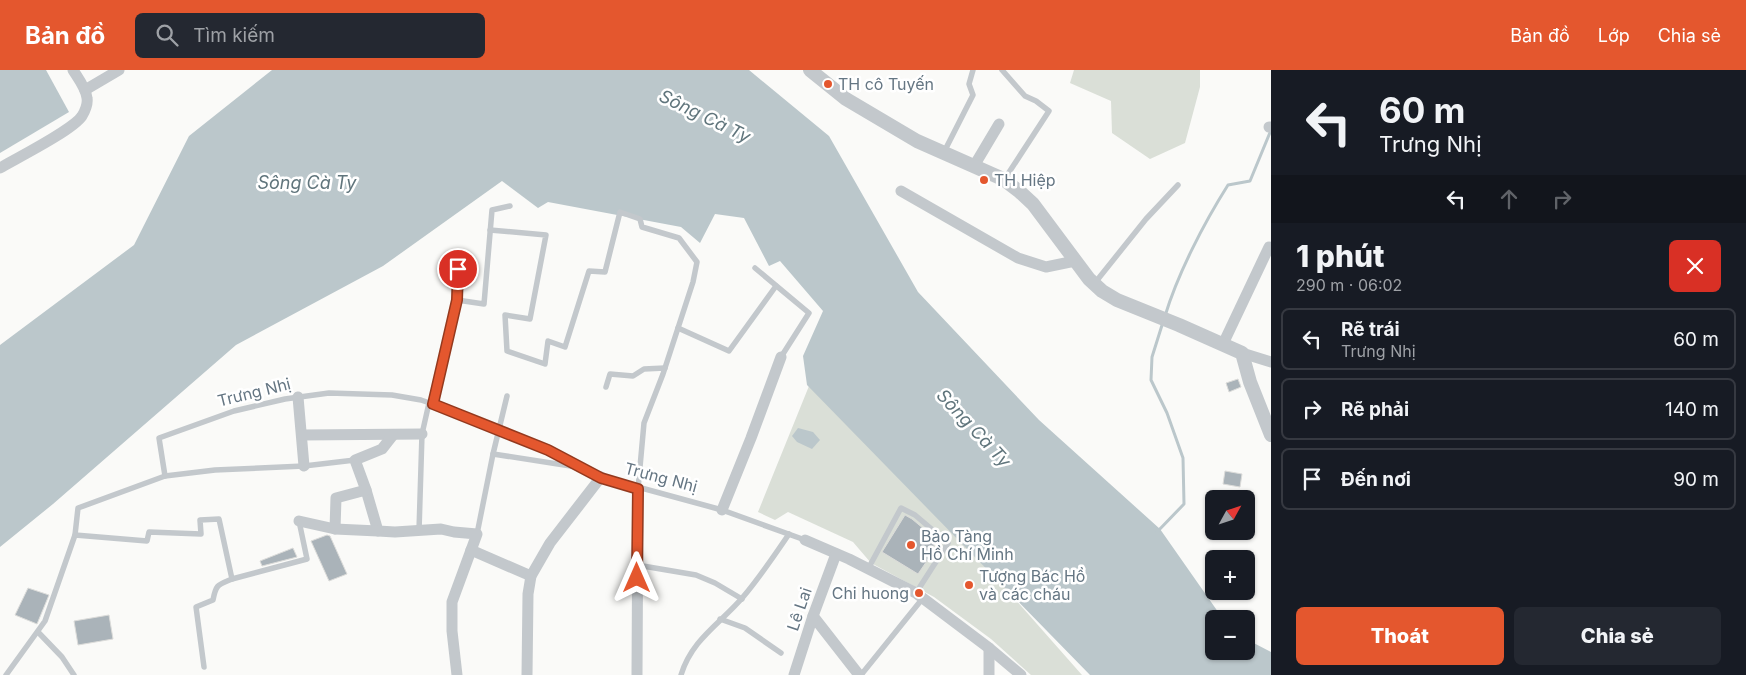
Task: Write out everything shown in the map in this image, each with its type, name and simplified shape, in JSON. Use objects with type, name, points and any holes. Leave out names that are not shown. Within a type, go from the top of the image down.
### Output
[{"type":"street","points":[[0,168],[75,123],[82,116],[86,95],[73,70]]},
{"type":"street","points":[[86,95],[119,70]]},
{"type":"street","points":[[810,70],[846,99],[917,141],[1004,180],[1033,204],[1094,284],[1117,300],[1242,353],[1270,360]]},
{"type":"street","points":[[974,166],[999,124]]},
{"type":"street","points":[[901,190],[1018,258],[1046,266],[1075,261]]},
{"type":"street","points":[[1223,344],[1269,247]]},
{"type":"street","points":[[1242,353],[1250,382],[1271,435]]},
{"type":"street","points":[[722,510],[752,438],[781,357]]},
{"type":"street","points":[[298,397],[304,466]]},
{"type":"street","points":[[302,435],[422,434]]},
{"type":"street","points":[[378,531],[366,490],[354,460],[382,450],[393,435]]},
{"type":"street","points":[[528,675],[528,594],[531,576],[550,543],[601,478]]},
{"type":"street","points":[[637,675],[638,489]]},
{"type":"street","points":[[335,529],[336,498],[366,490]]},
{"type":"street","points":[[299,521],[335,529],[395,532],[442,529],[477,534],[452,602],[452,632],[457,675]]},
{"type":"street","name":"Trưng Nhị","points":[[805,540],[868,569],[919,596],[989,648],[1021,675]]},
{"type":"street","points":[[471,550],[531,576]]},
{"type":"street","name":"Lê Lai","points":[[794,675],[836,554]]},
{"type":"street","points":[[813,616],[860,675]]},
{"type":"street","points":[[989,648],[989,675]]},
{"type":"lane","points":[[944,152],[973,95],[969,84],[973,70]]},
{"type":"lane","points":[[1002,70],[1025,96],[1036,101],[1049,111],[1004,180]]},
{"type":"lane","points":[[1094,284],[1146,219],[1178,185]]},
{"type":"lane","points":[[457,300],[484,304],[492,210],[510,206]]},
{"type":"lane","points":[[490,230],[546,235],[530,319],[505,315],[507,351],[545,364],[548,341],[565,347],[589,271],[605,272],[620,212],[640,219],[642,227],[679,238],[696,262],[693,282],[665,368],[644,423],[638,489]]},
{"type":"lane","points":[[755,268],[808,313],[781,357]]},
{"type":"lane","points":[[419,531],[422,434],[457,300],[458,269]]},
{"type":"lane","points":[[678,328],[729,351],[776,286]]},
{"type":"lane","points":[[606,386],[610,374],[633,376],[644,369],[665,368]]},
{"type":"lane","name":"Trưng Nhị","points":[[165,476],[159,438],[234,411],[298,397],[329,393],[392,395],[431,403],[499,430],[548,450],[601,478],[722,510],[805,540]]},
{"type":"lane","points":[[477,534],[493,454],[508,396]]},
{"type":"lane","points":[[493,454],[583,468]]},
{"type":"lane","points":[[6,675],[38,632],[48,614],[75,535],[78,508],[165,476],[215,470],[304,466],[354,460]]},
{"type":"lane","points":[[860,675],[878,656],[919,596],[948,543],[915,514],[902,508],[868,569]]},
{"type":"lane","points":[[75,535],[147,541],[149,532],[201,534],[200,520],[219,519],[232,579]]},
{"type":"lane","points":[[204,667],[196,607],[213,600],[217,585],[232,579],[307,559],[299,521]]},
{"type":"lane","points":[[681,675],[684,664],[698,641],[742,599],[761,576],[789,534]]},
{"type":"lane","points":[[637,565],[696,575],[715,583],[742,599]]},
{"type":"lane","points":[[720,619],[745,628],[781,652]]},
{"type":"lane","points":[[38,632],[62,657],[74,675]]},
{"type":"shaded area","points":[[1074,70],[1200,70],[1200,87],[1185,143],[1150,159],[1112,133],[1111,101],[1070,83]]},
{"type":"shaded area","points":[[809,386],[1000,582],[1082,675],[1031,675],[991,639],[934,597],[871,563],[853,542],[788,512],[775,520],[758,512]]},
{"type":"water","points":[[0,70],[46,70],[69,112],[0,153]]},
{"type":"water","name":"Sông Cà Ty","points":[[272,70],[749,70],[829,136],[918,292],[1039,420],[1160,529],[1205,593],[1205,600],[1210,600],[1217,610],[1205,610],[1205,660],[1255,660],[1255,644],[1271,652],[1271,675],[1090,675],[807,385],[803,356],[823,311],[780,261],[769,266],[744,218],[715,214],[700,243],[681,227],[548,202],[538,208],[502,181],[383,266],[236,345],[53,504],[0,547],[0,345],[134,245],[189,136]]},
{"type":"water","points":[[798,428],[813,432],[820,440],[812,449],[797,442],[792,436]]},
{"type":"building","points":[[1238,379],[1241,387],[1229,392],[1226,383]]},
{"type":"building","points":[[1225,471],[1242,474],[1240,487],[1223,484]]},
{"type":"building","name":"Bảo Tàng Hồ Chí Minh","points":[[905,515],[936,539],[931,555],[918,574],[882,552]]},
{"type":"building","points":[[327,535],[330,536],[347,574],[329,581],[311,541]]},
{"type":"building","points":[[293,548],[297,557],[262,566],[260,561]]},
{"type":"building","points":[[28,588],[49,595],[37,624],[15,615]]},
{"type":"building","points":[[109,615],[113,639],[78,645],[74,621]]},
{"type":"waterway","points":[[1165,316],[1184,266],[1210,215],[1228,185],[1250,181],[1271,130]]},
{"type":"waterway","points":[[1157,532],[1184,504],[1183,458],[1167,413],[1151,380],[1152,357],[1163,322]]},
{"type":"place","name":"TH cô Tuyến","points":[[828,84]]},
{"type":"place","name":"TH Hiệp","points":[[984,180]]},
{"type":"place","name":"Bảo Tàng Hồ Chí Minh","points":[[911,545]]},
{"type":"place","name":"Tượng Bác Hồ và các cháu","points":[[969,585]]},
{"type":"place","name":"Chi huong","points":[[919,593]]},
{"type":"route","points":[[458,269],[457,300],[433,404],[548,450],[601,478],[638,489],[637,578]]}]
